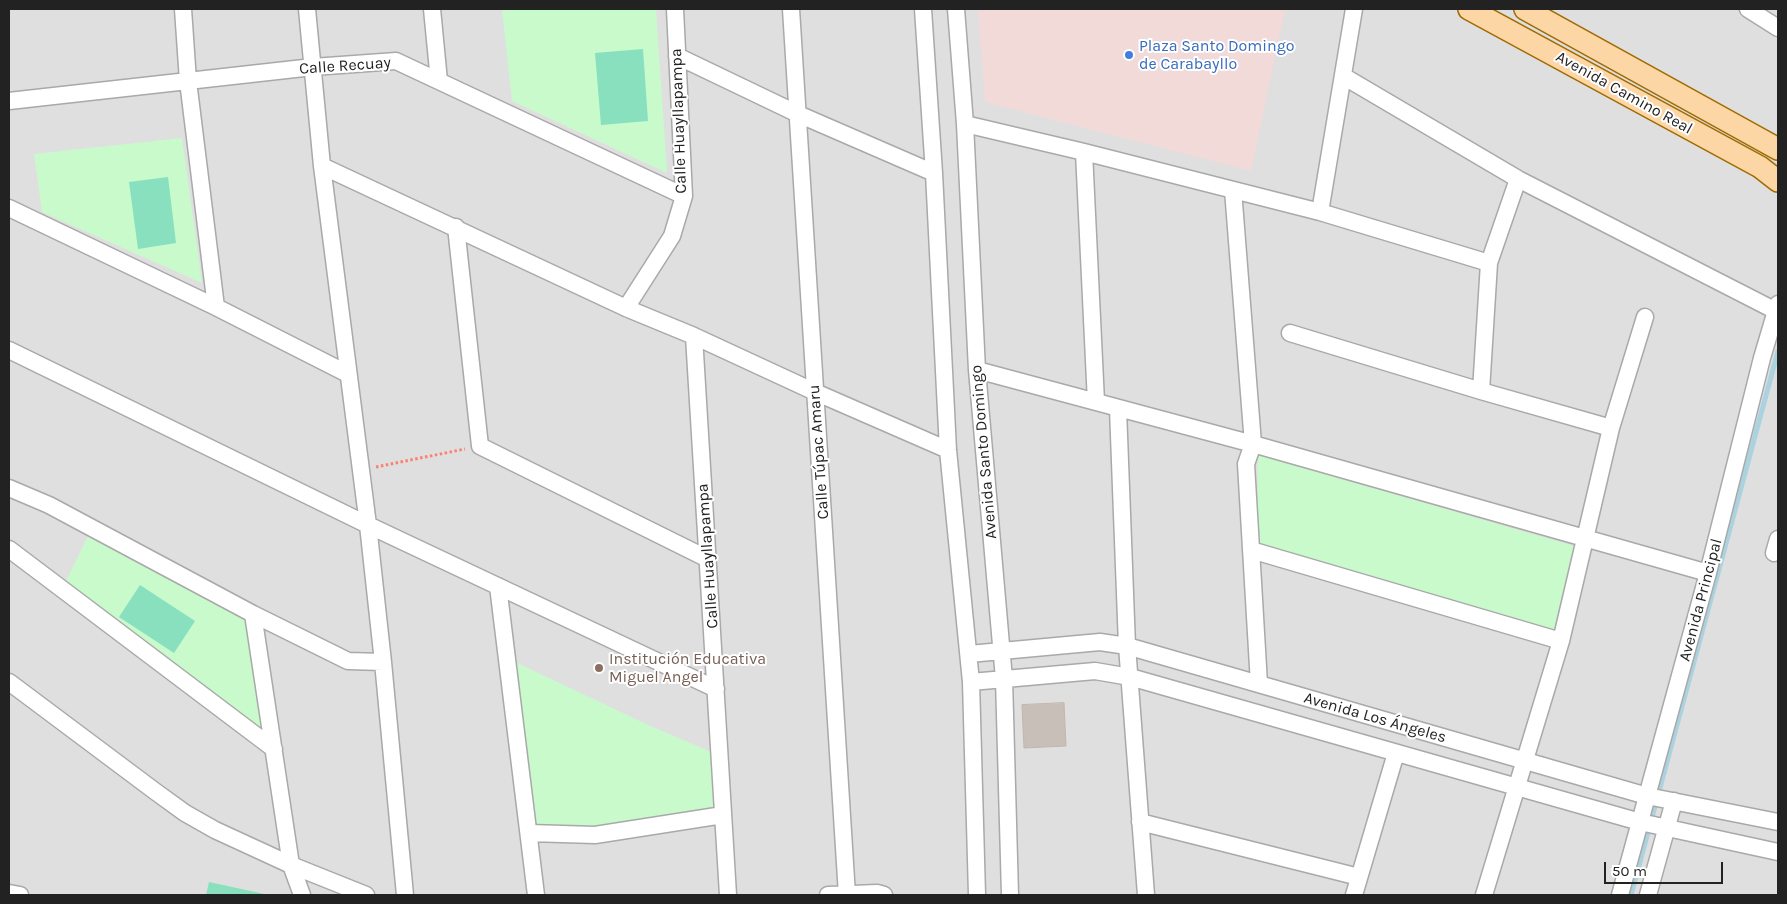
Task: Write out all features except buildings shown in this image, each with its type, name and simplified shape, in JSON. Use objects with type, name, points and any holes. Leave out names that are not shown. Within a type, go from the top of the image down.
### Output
[{"type":"main road","name":"Avenida Camino Real","points":[[1525,9],[1777,145]]},
{"type":"main road","name":"Avenida Camino Real","points":[[1474,10],[1760,167],[1778,181]]},
{"type":"street","points":[[183,9],[188,81],[216,307]]},
{"type":"street","points":[[308,9],[322,166],[368,525],[383,662],[405,895]]},
{"type":"street","points":[[432,9],[439,81]]},
{"type":"street","name":"Calle Huayllapampa","points":[[626,308],[672,236],[684,196],[675,9]]},
{"type":"street","name":"Calle Túpac Amaru","points":[[792,9],[846,894]]},
{"type":"street","name":"Avenida Santo Domingo","points":[[923,9],[934,173],[948,450],[971,682],[977,895]]},
{"type":"street","name":"Avenida Santo Domingo","points":[[956,9],[965,124],[977,370],[1004,679],[1010,895]]},
{"type":"street","points":[[1320,212],[1354,9]]},
{"type":"street","points":[[1748,9],[1778,28]]},
{"type":"street","points":[[677,56],[798,114],[934,173]]},
{"type":"street","name":"Calle Recuay","points":[[9,101],[313,67],[396,61],[684,196]]},
{"type":"street","points":[[1343,76],[1518,179],[1777,307]]},
{"type":"street","points":[[965,124],[1320,212],[1489,263]]},
{"type":"street","points":[[1760,167],[1777,145]]},
{"type":"street","points":[[1084,152],[1096,402]]},
{"type":"street","points":[[322,166],[626,308],[694,336],[948,450]]},
{"type":"street","points":[[1481,391],[1489,263],[1518,179]]},
{"type":"street","points":[[1233,190],[1253,444],[1246,464],[1260,684]]},
{"type":"street","points":[[9,208],[216,307],[348,374]]},
{"type":"street","points":[[456,227],[480,446],[708,559]]},
{"type":"street","name":"Avenida Principal","points":[[1620,895],[1708,573],[1762,358],[1777,307]]},
{"type":"street","points":[[1484,895],[1561,641],[1611,428],[1645,317]]},
{"type":"street","points":[[1290,332],[1481,391],[1611,428]]},
{"type":"street","name":"Calle Huayllapampa","points":[[694,336],[728,895]]},
{"type":"street","points":[[9,350],[368,525],[716,689]]},
{"type":"street","points":[[977,370],[1253,444],[1708,573]]},
{"type":"street","points":[[1118,409],[1127,646],[1146,895]]},
{"type":"street","points":[[9,488],[49,505],[253,614],[348,661],[383,662]]},
{"type":"street","points":[[9,549],[274,749]]},
{"type":"street","points":[[1251,550],[1561,641]]},
{"type":"street","points":[[498,586],[536,895]]},
{"type":"street","points":[[253,614],[291,865],[302,895]]},
{"type":"street","name":"Avenida Los Ángeles","points":[[969,654],[1100,642],[1127,646],[1647,796],[1778,822]]},
{"type":"street","name":"Avenida Los Ángeles","points":[[971,682],[1095,671],[1130,677],[1640,822],[1778,852]]},
{"type":"street","points":[[9,682],[186,813],[214,830],[291,865],[366,895]]},
{"type":"street","points":[[1354,895],[1396,753]]},
{"type":"street","points":[[1648,895],[1674,801]]},
{"type":"street","points":[[529,832],[595,835],[724,815]]},
{"type":"street","points":[[1140,822],[1359,877]]},
{"type":"street","points":[[9,893],[20,895]]},
{"type":"street","points":[[828,895],[877,893],[884,895]]},
{"type":"path","points":[[360,470],[480,446]]},
{"type":"shaded area","points":[[9,9],[1778,9],[1778,895],[9,895]]},
{"type":"shaded area","name":"Plaza Santo Domingo de Carabayllo","points":[[978,9],[1285,9],[1251,171],[985,102]]},
{"type":"green space","points":[[502,9],[656,9],[667,173],[512,101]]},
{"type":"green space","points":[[643,49],[648,121],[601,125],[595,53]]},
{"type":"green space","points":[[182,138],[202,283],[42,212],[34,154]]},
{"type":"green space","points":[[168,177],[176,243],[138,249],[129,182]]},
{"type":"green space","points":[[1258,455],[1581,548],[1554,632],[1257,545]]},
{"type":"green space","points":[[90,532],[246,617],[265,735],[64,585]]},
{"type":"green space","points":[[140,585],[195,621],[174,653],[119,617]]},
{"type":"green space","points":[[515,662],[646,724],[711,752],[716,809],[594,828],[537,826]]},
{"type":"green space","points":[[209,882],[269,895],[206,895]]},
{"type":"waterway","points":[[1631,895],[1778,351]]},
{"type":"place","name":"Plaza Santo Domingo de Carabayllo","points":[[1129,55]]},
{"type":"place","name":"Institución Educativa Miguel Angel","points":[[599,668]]}]
